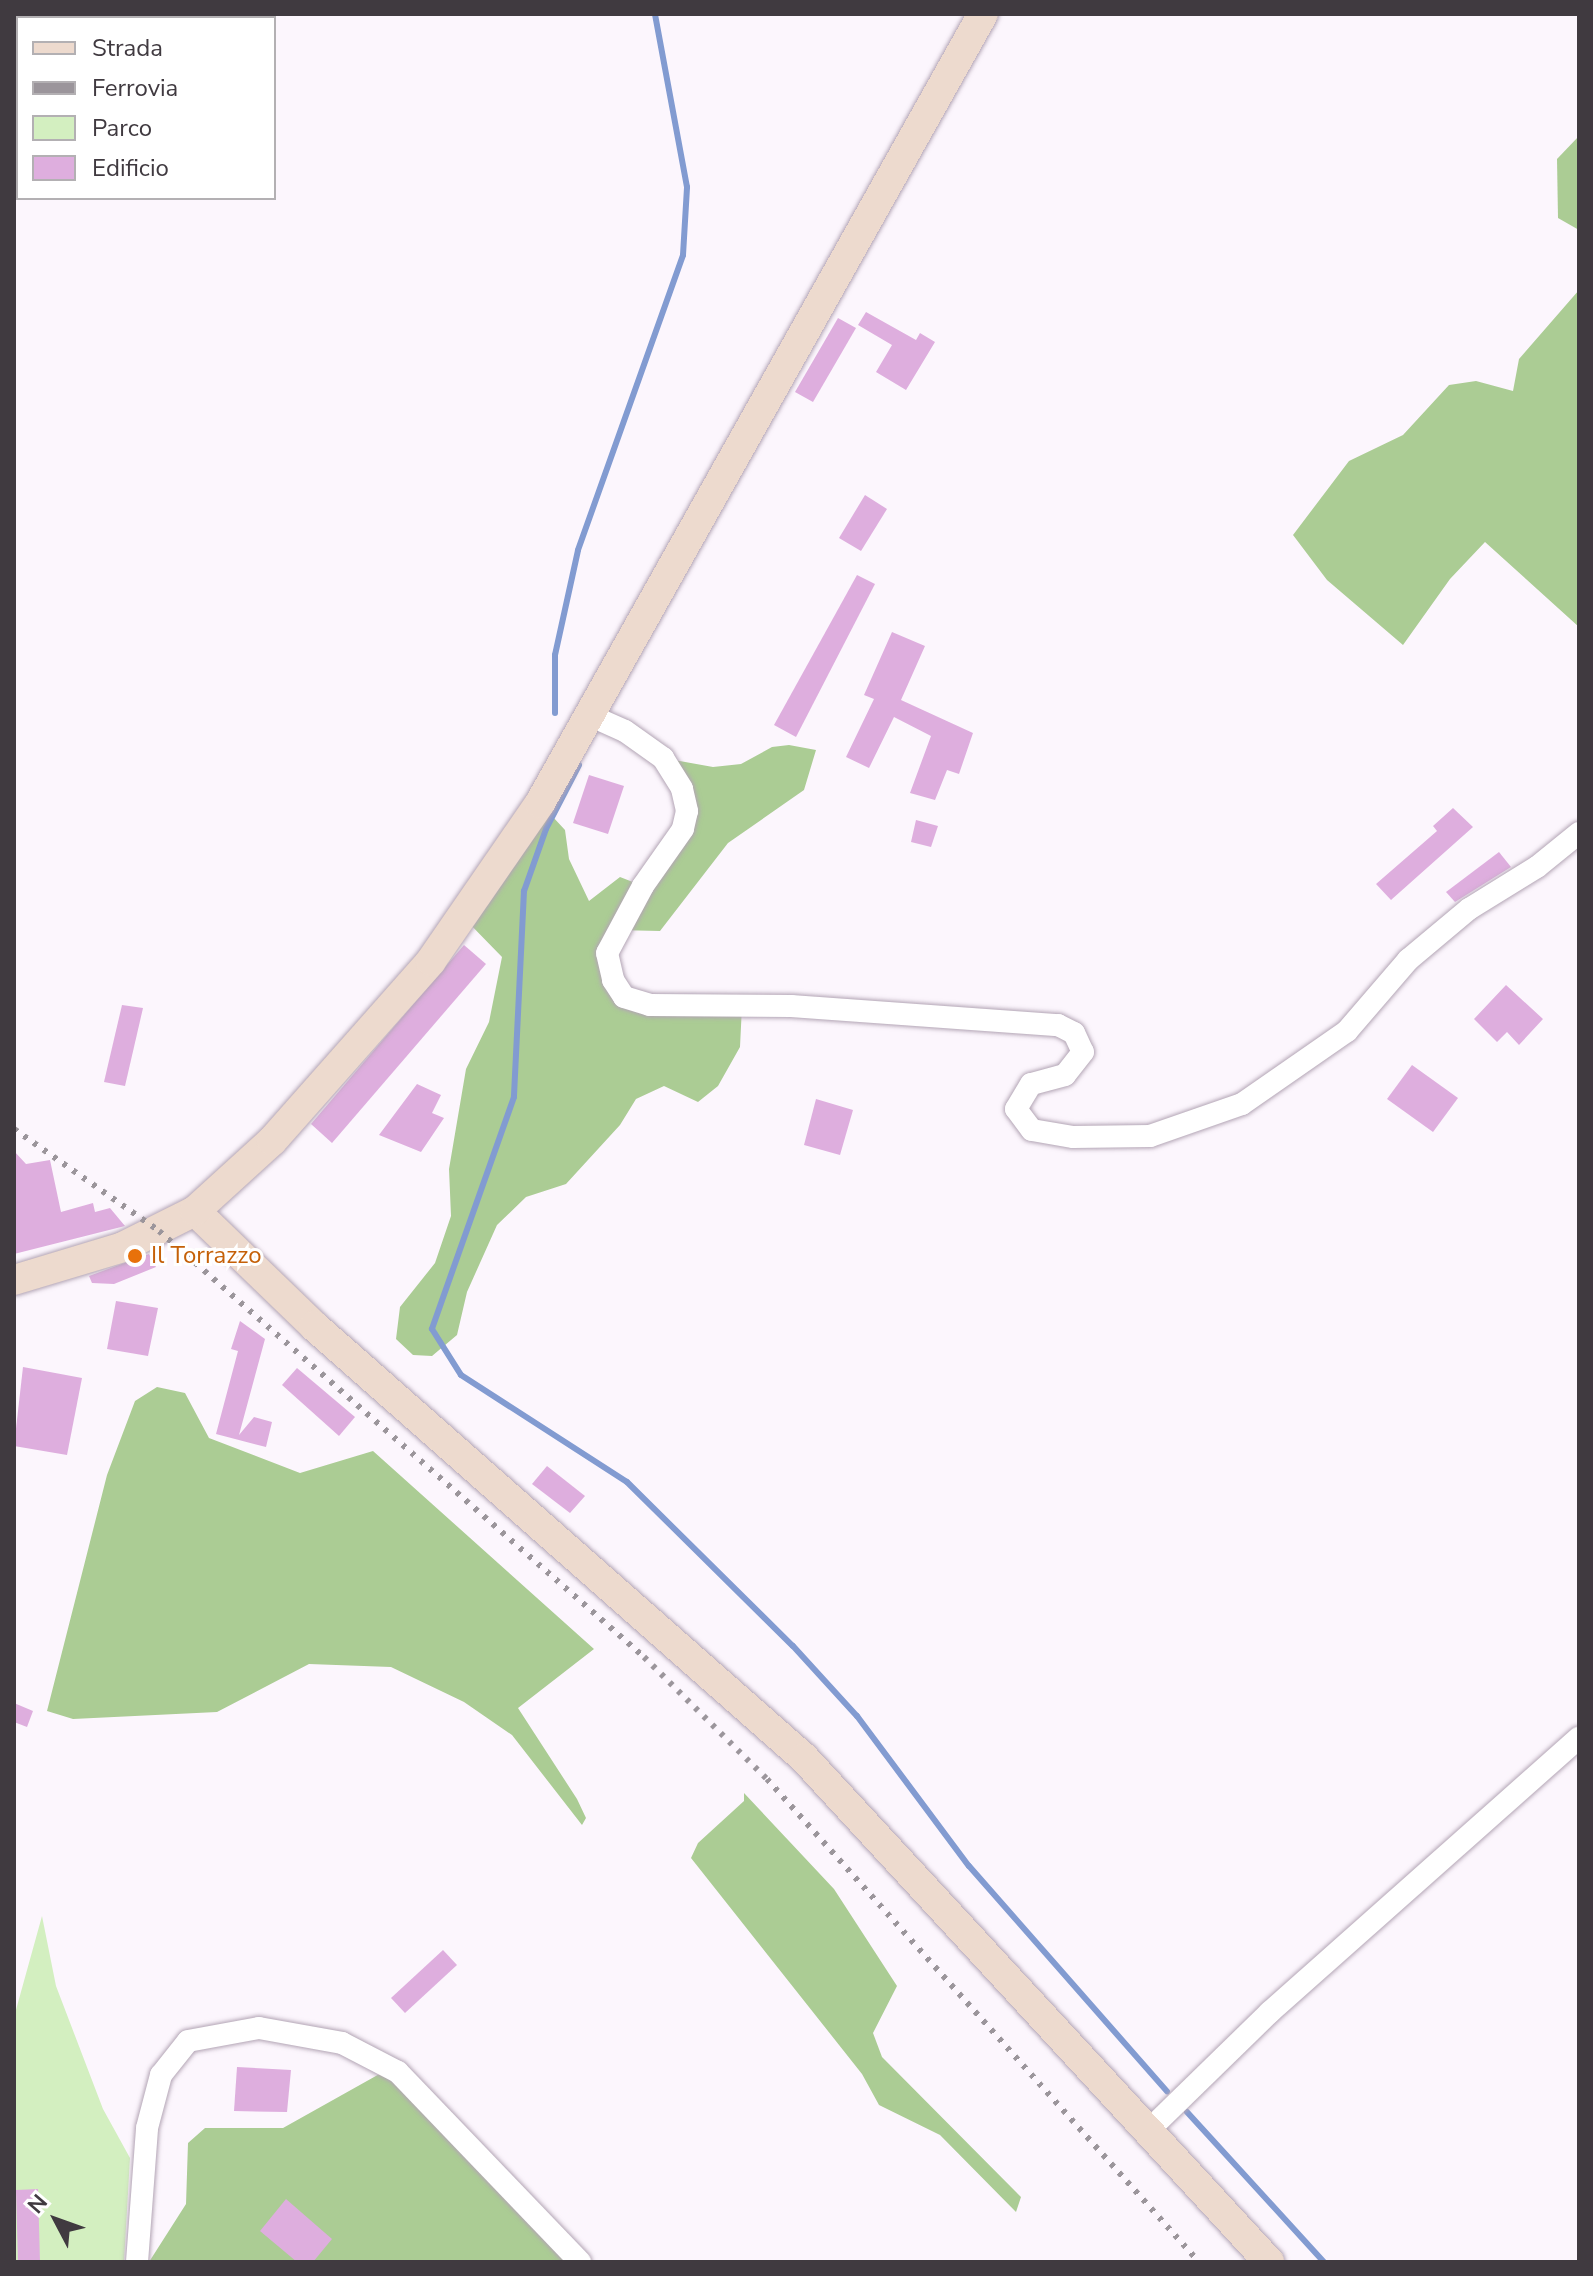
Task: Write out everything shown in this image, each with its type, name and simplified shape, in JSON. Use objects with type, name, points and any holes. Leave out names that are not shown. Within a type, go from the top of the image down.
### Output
[{"type":"street","points":[[14,1280],[123,1247],[195,1211],[272,1141],[431,961],[540,803],[983,14]]},
{"type":"street","points":[[589,715],[625,731],[663,758],[682,789],[687,811],[683,829],[636,897],[607,953],[613,980],[624,997],[650,1005],[791,1006],[1058,1025],[1074,1033],[1083,1052],[1065,1075],[1031,1084],[1016,1109],[1032,1130],[1073,1137],[1150,1136],[1242,1104],[1347,1031],[1408,960],[1469,909],[1537,867],[1579,833]]},
{"type":"street","points":[[195,1211],[314,1326],[804,1758],[1269,2262]]},
{"type":"street","points":[[1149,2130],[1270,2012],[1579,1738]]},
{"type":"street","points":[[137,2262],[147,2128],[161,2075],[188,2041],[259,2028],[342,2043],[398,2072],[580,2262]]},
{"type":"green space","points":[[1579,136],[1579,230],[1558,218],[1557,159]]},
{"type":"green space","points":[[1579,290],[1579,627],[1485,542],[1450,579],[1403,645],[1327,580],[1293,535],[1349,461],[1403,435],[1449,385],[1476,381],[1513,391],[1519,359]]},
{"type":"green space","points":[[789,745],[816,750],[804,790],[728,843],[660,931],[616,930],[607,953],[624,997],[742,1006],[740,1047],[718,1086],[698,1102],[664,1086],[636,1099],[620,1125],[566,1184],[526,1197],[497,1225],[467,1292],[457,1335],[432,1356],[413,1355],[396,1339],[400,1307],[435,1263],[451,1216],[449,1169],[466,1069],[489,1022],[502,957],[462,916],[540,803],[565,830],[569,859],[589,901],[620,877],[643,886],[683,829],[663,758],[713,767],[741,764],[772,747]]},
{"type":"green space","points":[[157,1387],[185,1393],[209,1438],[300,1473],[373,1451],[594,1649],[518,1708],[577,1799],[586,1818],[582,1825],[512,1735],[464,1702],[391,1667],[309,1664],[217,1712],[73,1719],[47,1711],[107,1475],[135,1401]]},
{"type":"green space","points":[[744,1793],[834,1889],[897,1986],[873,2033],[882,2057],[1021,2197],[1016,2212],[940,2135],[879,2105],[862,2074],[691,1858],[698,1843],[744,1801]]},
{"type":"green space","points":[[42,1916],[56,1986],[103,2109],[130,2158],[124,2262],[14,2262],[14,2017]]},
{"type":"green space","points":[[383,2072],[571,2262],[149,2262],[186,2204],[188,2143],[205,2128],[283,2128]]},
{"type":"building","points":[[866,312],[916,340],[920,333],[935,342],[906,390],[876,372],[892,345],[858,325]]},
{"type":"building","points":[[838,318],[856,328],[813,402],[795,392]]},
{"type":"building","points":[[865,495],[887,509],[861,551],[839,538]]},
{"type":"building","points":[[857,575],[875,584],[796,737],[774,725]]},
{"type":"building","points":[[892,632],[925,646],[901,700],[973,733],[959,774],[947,770],[935,800],[910,793],[931,736],[894,717],[869,768],[846,757],[874,699],[864,695]]},
{"type":"building","points":[[589,775],[624,786],[608,834],[573,823]]},
{"type":"building","points":[[1453,808],[1473,827],[1391,900],[1376,884],[1437,831],[1433,826]]},
{"type":"building","points":[[916,820],[938,826],[931,847],[911,842]]},
{"type":"building","points":[[1499,852],[1511,867],[1455,902],[1446,892]]},
{"type":"building","points":[[464,945],[486,964],[332,1143],[311,1124]]},
{"type":"building","points":[[1506,985],[1543,1019],[1519,1045],[1507,1032],[1497,1042],[1474,1019]]},
{"type":"building","points":[[122,1005],[143,1008],[125,1086],[104,1082]]},
{"type":"building","points":[[1412,1065],[1458,1098],[1433,1132],[1387,1099]]},
{"type":"building","points":[[417,1084],[441,1095],[432,1113],[444,1118],[421,1152],[379,1135]]},
{"type":"building","points":[[816,1099],[853,1110],[840,1155],[804,1145]]},
{"type":"building","points":[[14,1151],[26,1164],[50,1160],[61,1212],[93,1203],[95,1212],[110,1208],[125,1226],[14,1254]]},
{"type":"building","points":[[149,1254],[156,1267],[114,1284],[92,1283],[89,1276]]},
{"type":"building","points":[[116,1301],[158,1308],[148,1356],[107,1349]]},
{"type":"building","points":[[240,1321],[265,1339],[239,1435],[254,1417],[272,1422],[266,1447],[216,1434],[238,1351],[231,1349]]},
{"type":"building","points":[[23,1367],[82,1378],[67,1455],[14,1446]]},
{"type":"building","points":[[297,1368],[355,1417],[339,1436],[282,1385]]},
{"type":"building","points":[[547,1466],[585,1496],[570,1513],[532,1484]]},
{"type":"building","points":[[14,1703],[33,1711],[27,1727],[14,1722]]},
{"type":"building","points":[[443,1950],[457,1965],[405,2013],[391,1998]]},
{"type":"building","points":[[237,2067],[291,2070],[287,2112],[234,2111]]},
{"type":"building","points":[[38,2189],[40,2262],[18,2262],[16,2190]]},
{"type":"building","points":[[286,2199],[332,2239],[313,2262],[297,2262],[260,2231]]},
{"type":"waterway","points":[[555,713],[555,655],[578,550],[683,255],[687,187],[655,14]]},
{"type":"waterway","points":[[579,765],[546,829],[524,891],[514,1097],[432,1329],[461,1375],[627,1482],[793,1646],[857,1716],[969,1866],[1167,2091]]},
{"type":"waterway","points":[[1187,2112],[1324,2262]]},
{"type":"railway","points":[[14,1129],[159,1231],[644,1657],[767,1779],[1199,2262]]},
{"type":"place","name":"Il Torrazzo","points":[[135,1256]]}]
